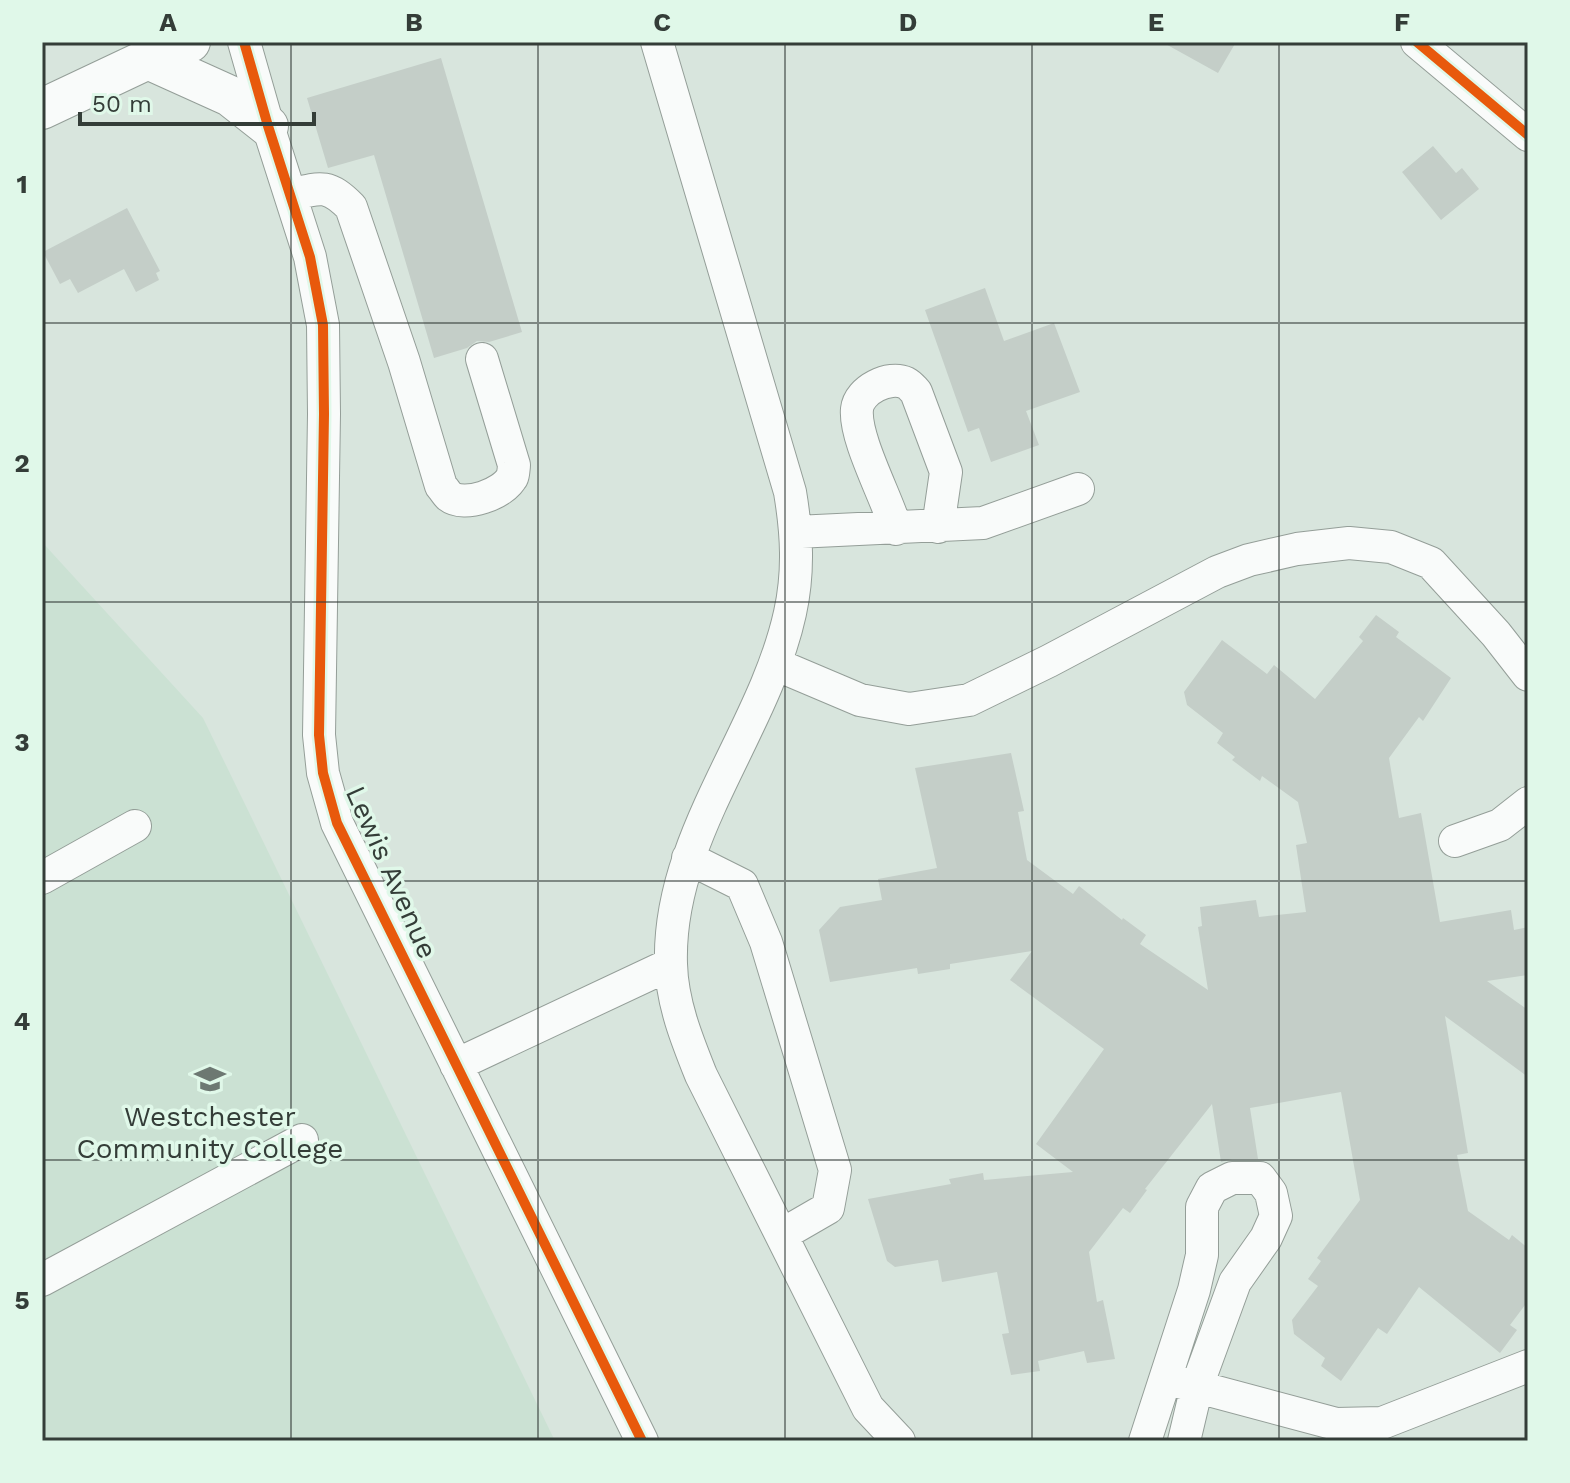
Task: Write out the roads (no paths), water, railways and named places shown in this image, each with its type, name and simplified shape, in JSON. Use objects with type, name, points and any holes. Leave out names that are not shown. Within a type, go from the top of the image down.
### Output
[{"type":"main road","points":[[42,109],[190,42]]},
{"type":"main road","points":[[148,59],[230,96],[268,126]]},
{"type":"street","name":"Lewis Avenue","points":[[244,42],[310,257],[323,325],[319,735],[323,773],[337,823],[642,1441]]},
{"type":"street","points":[[657,42],[790,492],[796,532],[796,569],[790,614],[775,664],[688,858],[674,926],[671,964],[675,997],[701,1075],[868,1408],[899,1441]]},
{"type":"street","points":[[1417,42],[1528,135]]},
{"type":"street","points":[[291,195],[316,189],[336,192],[351,207],[404,362],[441,486],[449,496],[462,501],[503,488],[512,477],[514,465],[482,359]]},
{"type":"street","points":[[896,529],[859,431],[857,407],[868,390],[889,381],[905,382],[916,392],[946,472],[938,527]]},
{"type":"street","points":[[796,532],[983,523],[1078,489]]},
{"type":"street","points":[[775,664],[860,700],[909,709],[969,700],[1217,572],[1249,560],[1297,549],[1349,543],[1391,547],[1431,563],[1496,634],[1528,675]]},
{"type":"street","points":[[1455,841],[1500,825],[1528,803]]},
{"type":"street","points":[[42,878],[135,826]]},
{"type":"street","points":[[688,858],[742,885],[766,942],[835,1170],[828,1208],[783,1234]]},
{"type":"street","points":[[456,1065],[671,964]]},
{"type":"street","points":[[42,1280],[302,1140]]},
{"type":"street","points":[[1145,1441],[1194,1290],[1202,1255],[1202,1207],[1212,1188],[1232,1178],[1260,1178],[1271,1193],[1276,1216],[1266,1238],[1235,1282],[1197,1386],[1184,1441]]},
{"type":"street","points":[[1164,1379],[1336,1424],[1382,1423],[1528,1366]]},
{"type":"place","name":"Westchester Community College","points":[[210,1079]]}]
